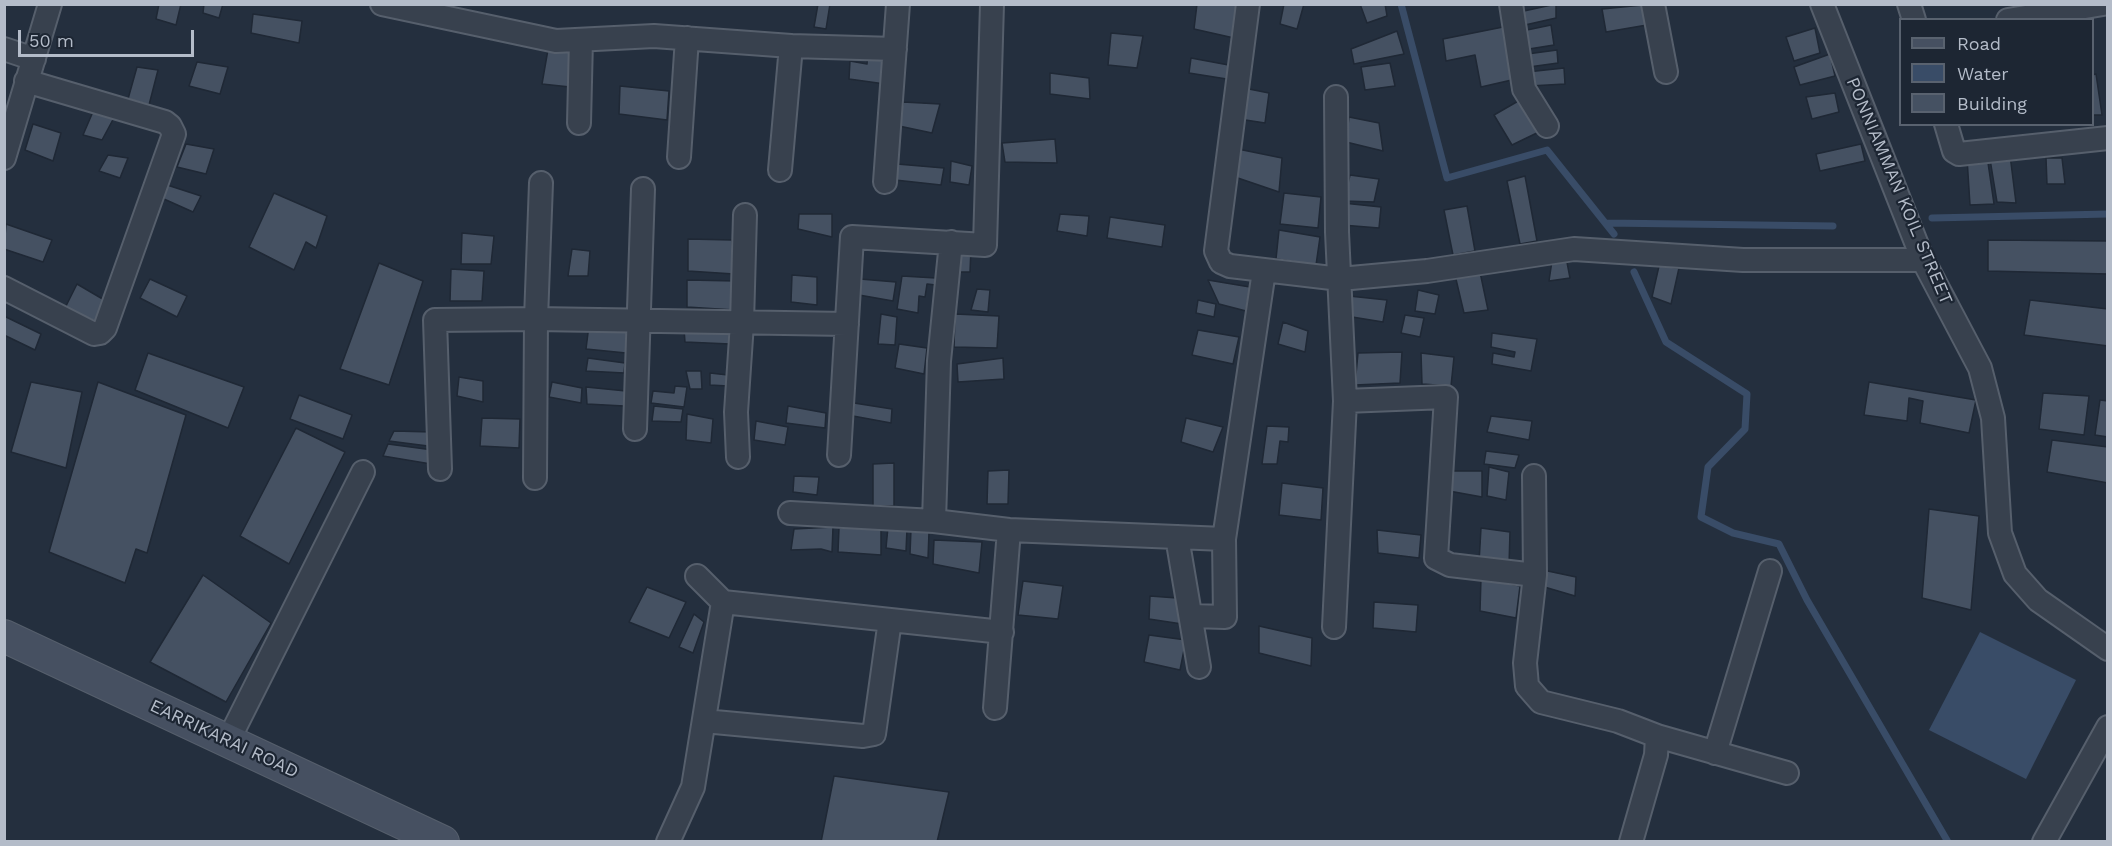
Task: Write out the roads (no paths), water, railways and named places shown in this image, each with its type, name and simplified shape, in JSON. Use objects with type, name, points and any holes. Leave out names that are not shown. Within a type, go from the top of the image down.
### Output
[{"type":"main road","name":"EARRIKARAI ROAD","points":[[4,636],[443,842]]},
{"type":"street","points":[[4,158],[50,4]]},
{"type":"street","points":[[382,4],[556,41],[654,36],[791,46],[895,49]]},
{"type":"street","points":[[885,182],[898,4]]},
{"type":"street","points":[[839,455],[852,237],[985,245],[992,4]]},
{"type":"street","points":[[1248,4],[1216,251],[1221,262],[1230,266],[1340,279],[1427,271],[1574,249],[1743,260],[1923,260]]},
{"type":"street","points":[[1511,4],[1524,89],[1547,126]]},
{"type":"street","points":[[1653,4],[1666,72]]},
{"type":"street","name":"PONNIAMMAN KOIL STREET","points":[[1822,4],[1923,260],[1980,368],[1994,418],[2000,533],[2015,574],[2038,600],[2108,649]]},
{"type":"street","points":[[2020,18],[2103,4]]},
{"type":"street","points":[[679,157],[687,38]]},
{"type":"street","points":[[579,123],[581,40]]},
{"type":"street","points":[[780,170],[791,46]]},
{"type":"street","points":[[4,49],[34,59]]},
{"type":"street","points":[[4,288],[94,334],[100,333],[105,328],[174,134],[165,122],[26,81]]},
{"type":"street","points":[[1334,627],[1345,401],[1337,231],[1336,97]]},
{"type":"street","points":[[1947,126],[1954,151],[1959,154],[2108,138]]},
{"type":"street","points":[[534,478],[541,183]]},
{"type":"street","points":[[634,429],[643,189]]},
{"type":"street","points":[[738,457],[736,412],[742,323],[745,215]]},
{"type":"street","points":[[934,521],[939,361],[951,242]]},
{"type":"street","points":[[1192,616],[1225,617],[1224,539],[1264,271]]},
{"type":"street","points":[[440,469],[435,320],[847,324]]},
{"type":"street","points":[[1345,401],[1446,397],[1436,558],[1449,565],[1535,575]]},
{"type":"street","points":[[228,741],[363,472]]},
{"type":"street","points":[[1534,476],[1535,575],[1526,663],[1527,686],[1541,702],[1618,721],[1658,736],[1787,773]]},
{"type":"street","points":[[790,513],[934,521],[1009,530],[1224,539]]},
{"type":"street","points":[[995,708],[1009,530]]},
{"type":"street","points":[[1177,537],[1199,667]]},
{"type":"street","points":[[1715,753],[1770,572]]},
{"type":"street","points":[[697,576],[723,602],[1002,632]]},
{"type":"street","points":[[668,842],[693,787],[723,602]]},
{"type":"street","points":[[704,721],[863,736],[874,734],[890,620]]},
{"type":"street","points":[[2044,842],[2108,727]]},
{"type":"street","points":[[1631,842],[1656,755],[1658,736]]},
{"type":"water","points":[[1980,632],[2076,680],[2026,779],[1929,730]]},
{"type":"waterway","points":[[1401,4],[1447,178],[1547,150],[1614,234]]},
{"type":"waterway","points":[[1932,218],[2108,214]]},
{"type":"waterway","points":[[1606,223],[1833,226]]},
{"type":"waterway","points":[[1634,272],[1666,342],[1747,394],[1745,429],[1708,467],[1701,517],[1733,533],[1779,544],[1807,600],[1948,842]]}]
